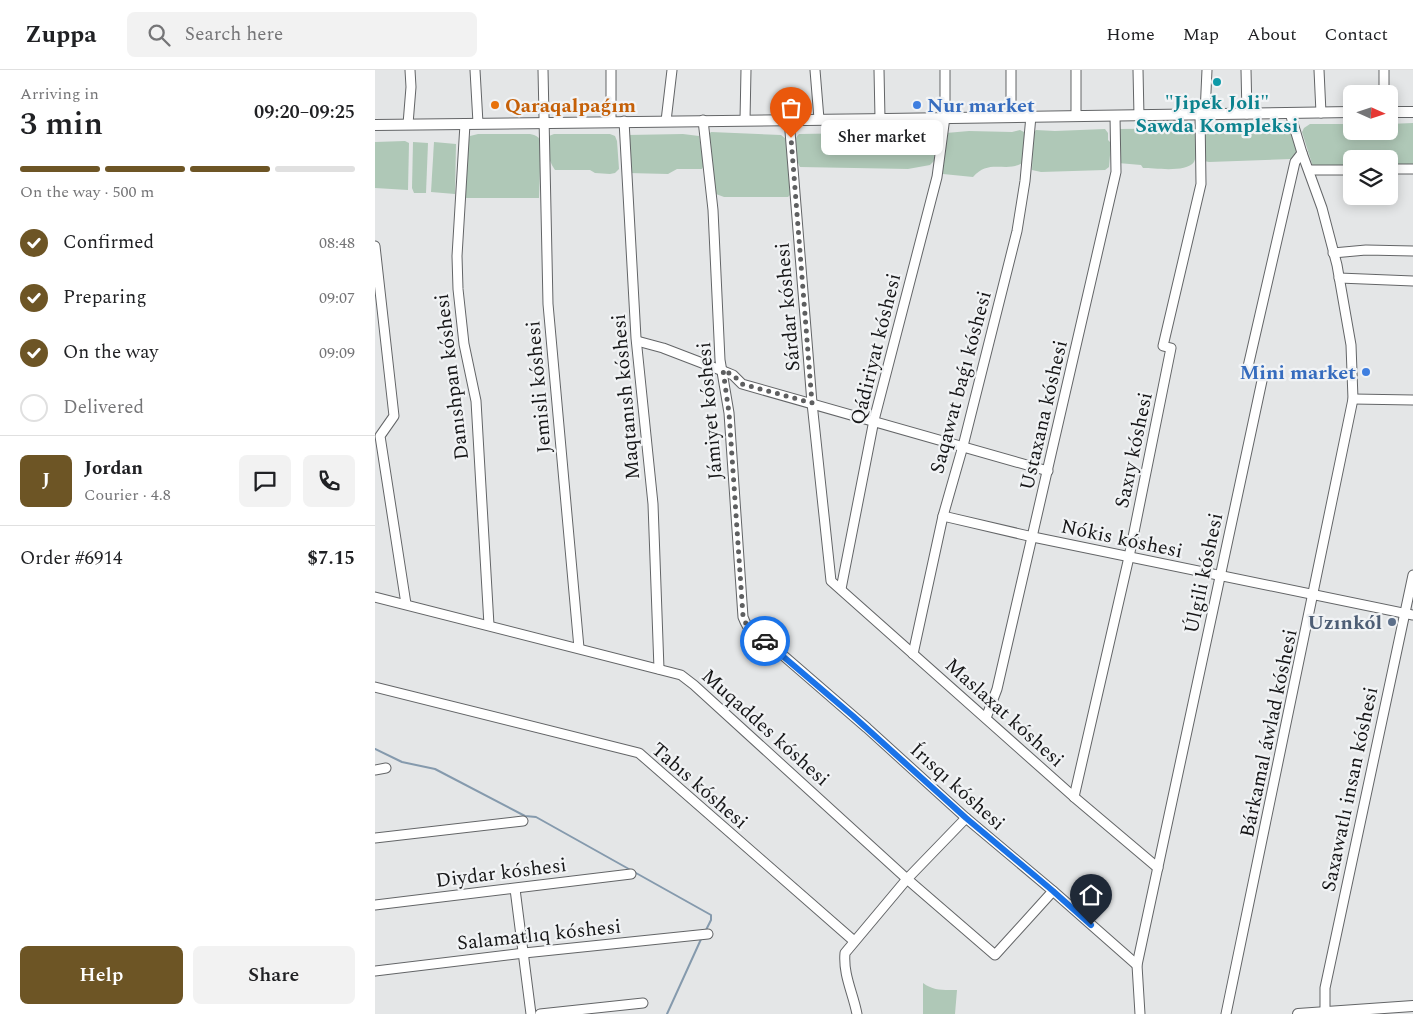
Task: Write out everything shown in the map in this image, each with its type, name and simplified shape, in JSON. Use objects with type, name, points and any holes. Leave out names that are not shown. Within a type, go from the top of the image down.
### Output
[{"type":"main road","points":[[375,125],[1343,112]]},
{"type":"main road","points":[[1398,112],[1413,112]]},
{"type":"main road","points":[[1298,1014],[1413,1006]]},
{"type":"street","points":[[408,124],[411,87],[410,70]]},
{"type":"street","points":[[475,70],[478,123]]},
{"type":"street","name":"Jemisli kóshesi","points":[[543,70],[547,304],[579,648]]},
{"type":"street","points":[[611,70],[611,121]]},
{"type":"street","points":[[667,121],[672,70]]},
{"type":"street","points":[[745,120],[746,70]]},
{"type":"street","points":[[815,70],[819,119]]},
{"type":"street","points":[[879,70],[880,118]]},
{"type":"street","name":"Qádiriyat kóshesi","points":[[841,590],[874,420],[937,177],[945,117],[945,70]]},
{"type":"street","points":[[1011,70],[1011,116]]},
{"type":"street","points":[[1076,70],[1076,116]]},
{"type":"street","points":[[1138,70],[1139,116]]},
{"type":"street","name":"Saxıy kóshesi","points":[[1074,797],[1129,557],[1171,348],[1163,346],[1201,184],[1203,114],[1207,70]]},
{"type":"street","points":[[1246,70],[1247,114]]},
{"type":"street","points":[[1319,70],[1321,113]]},
{"type":"street","points":[[1384,70],[1384,85]]},
{"type":"street","name":"Bárkamal áwlad kóshesi","points":[[1226,1014],[1353,399],[1351,345],[1339,278],[1323,208],[1290,113]]},
{"type":"street","name":"Saqawat baǵı kóshesi","points":[[913,654],[943,516],[963,446],[1017,231],[1025,181],[1031,116]]},
{"type":"street","name":"Ustaxana kóshesi","points":[[986,718],[997,689],[1116,172],[1115,116]]},
{"type":"street","name":"Sárdar kóshesi","points":[[789,119],[812,403],[831,581]]},
{"type":"street","name":"Jámiyet kóshesi","points":[[703,120],[713,210],[720,360],[729,413],[743,616],[747,628],[754,635]]},
{"type":"street","name":"Maqtanısh kóshesi","points":[[624,121],[637,341],[653,504],[659,669]]},
{"type":"street","name":"Danıshpan kóshesi","points":[[465,124],[457,256],[458,289],[464,344],[476,400],[489,625]]},
{"type":"street","name":"Úlgili kóshesi","points":[[1140,1014],[1137,965],[1263,376],[1247,371],[1295,162],[1303,153]]},
{"type":"street","points":[[1398,169],[1413,169]]},
{"type":"street","points":[[1309,170],[1343,170]]},
{"type":"street","points":[[375,246],[379,328],[394,416],[380,436],[406,604]]},
{"type":"street","points":[[1333,253],[1366,250],[1413,251]]},
{"type":"street","points":[[1339,278],[1413,281]]},
{"type":"street","points":[[637,341],[663,348],[723,370],[733,375],[742,384],[1048,471]]},
{"type":"street","points":[[1353,399],[1413,400]]},
{"type":"street","name":"Nókis kóshesi","points":[[943,516],[1033,537],[1409,614]]},
{"type":"street","name":"Saxawatlı insan kóshesi","points":[[1325,1012],[1325,988],[1409,614],[1413,574]]},
{"type":"street","name":"Maslaxat kóshesi","points":[[831,581],[1074,797],[1159,868]]},
{"type":"street","name":"Muqaddes kóshesi","points":[[375,596],[681,675],[907,879],[995,955],[1053,891]]},
{"type":"street","name":"Írısqı kóshesi","points":[[754,635],[770,644],[966,818],[1137,965]]},
{"type":"street","name":"Tabıs kóshesi","points":[[375,687],[639,753],[854,941]]},
{"type":"street","points":[[375,770],[386,768]]},
{"type":"street","points":[[857,1014],[845,976],[845,953],[907,879],[966,818]]},
{"type":"street","points":[[375,838],[523,821]]},
{"type":"street","name":"Diydar kóshesi","points":[[375,905],[631,874]]},
{"type":"street","points":[[515,889],[531,1014]]},
{"type":"street","name":"Salamatlıq kóshesi","points":[[375,971],[708,934]]},
{"type":"street","points":[[540,1014],[643,1003]]},
{"type":"green space","points":[[1413,123],[1413,165],[1398,165],[1398,150],[1343,150],[1343,166],[1313,167],[1302,132],[1310,124],[1343,124],[1343,140],[1398,140],[1398,124]]},
{"type":"green space","points":[[1209,126],[1289,127],[1293,132],[1298,150],[1291,159],[1204,161],[1202,130]]},
{"type":"green space","points":[[1193,128],[1197,130],[1195,160],[1184,168],[1143,168],[1141,165],[1118,163],[1120,129]]},
{"type":"green space","points":[[1105,129],[1108,133],[1108,140],[1111,143],[1109,167],[1105,170],[1041,172],[1032,170],[1033,133],[1036,130]]},
{"type":"green space","points":[[1020,130],[1024,132],[1025,136],[1025,161],[1019,165],[986,168],[979,171],[973,177],[943,174],[941,170],[946,133],[969,131],[1012,132]]},
{"type":"green space","points":[[711,132],[781,135],[786,139],[790,195],[788,197],[724,197],[712,191],[708,135]]},
{"type":"green space","points":[[935,133],[936,137],[934,161],[930,165],[908,169],[800,167],[795,150],[795,141],[799,134]]},
{"type":"green space","points":[[478,134],[530,134],[538,138],[541,142],[539,198],[464,198],[467,149],[470,136]]},
{"type":"green space","points":[[554,134],[610,134],[615,136],[619,169],[615,173],[610,174],[595,173],[590,170],[555,170],[550,162],[548,150],[549,136]]},
{"type":"green space","points":[[683,134],[699,136],[704,165],[702,169],[677,169],[668,174],[628,173],[627,135]]},
{"type":"green space","points":[[405,141],[409,143],[408,190],[375,188],[375,142]]},
{"type":"green space","points":[[413,142],[428,143],[426,193],[414,193],[412,188]]},
{"type":"green space","points":[[434,142],[456,144],[455,194],[431,192]]},
{"type":"green space","points":[[923,983],[935,989],[957,990],[955,1014],[923,1014]]},
{"type":"waterway","points":[[375,749],[402,762],[435,769],[525,816],[536,817],[711,915],[711,920],[705,932]]},
{"type":"waterway","points":[[667,1014],[702,937]]},
{"type":"way so far","points":[[765,641],[754,635],[747,628],[743,616],[729,413],[723,370],[733,375],[742,384],[812,403],[791,138]]},
{"type":"place","name":"\"Jipek Joli\" Sawda Kompleksi","points":[[1217,82]]},
{"type":"place","name":"Qaraqalpaǵım","points":[[495,105]]},
{"type":"place","name":"Nur market","points":[[917,105]]},
{"type":"place","name":"Sher market","points":[[791,138]]},
{"type":"place","name":"Mini market","points":[[1366,372]]},
{"type":"place","name":"Uzınkól","points":[[1392,622]]},
{"type":"route","points":[[765,641],[1091,925]]}]
